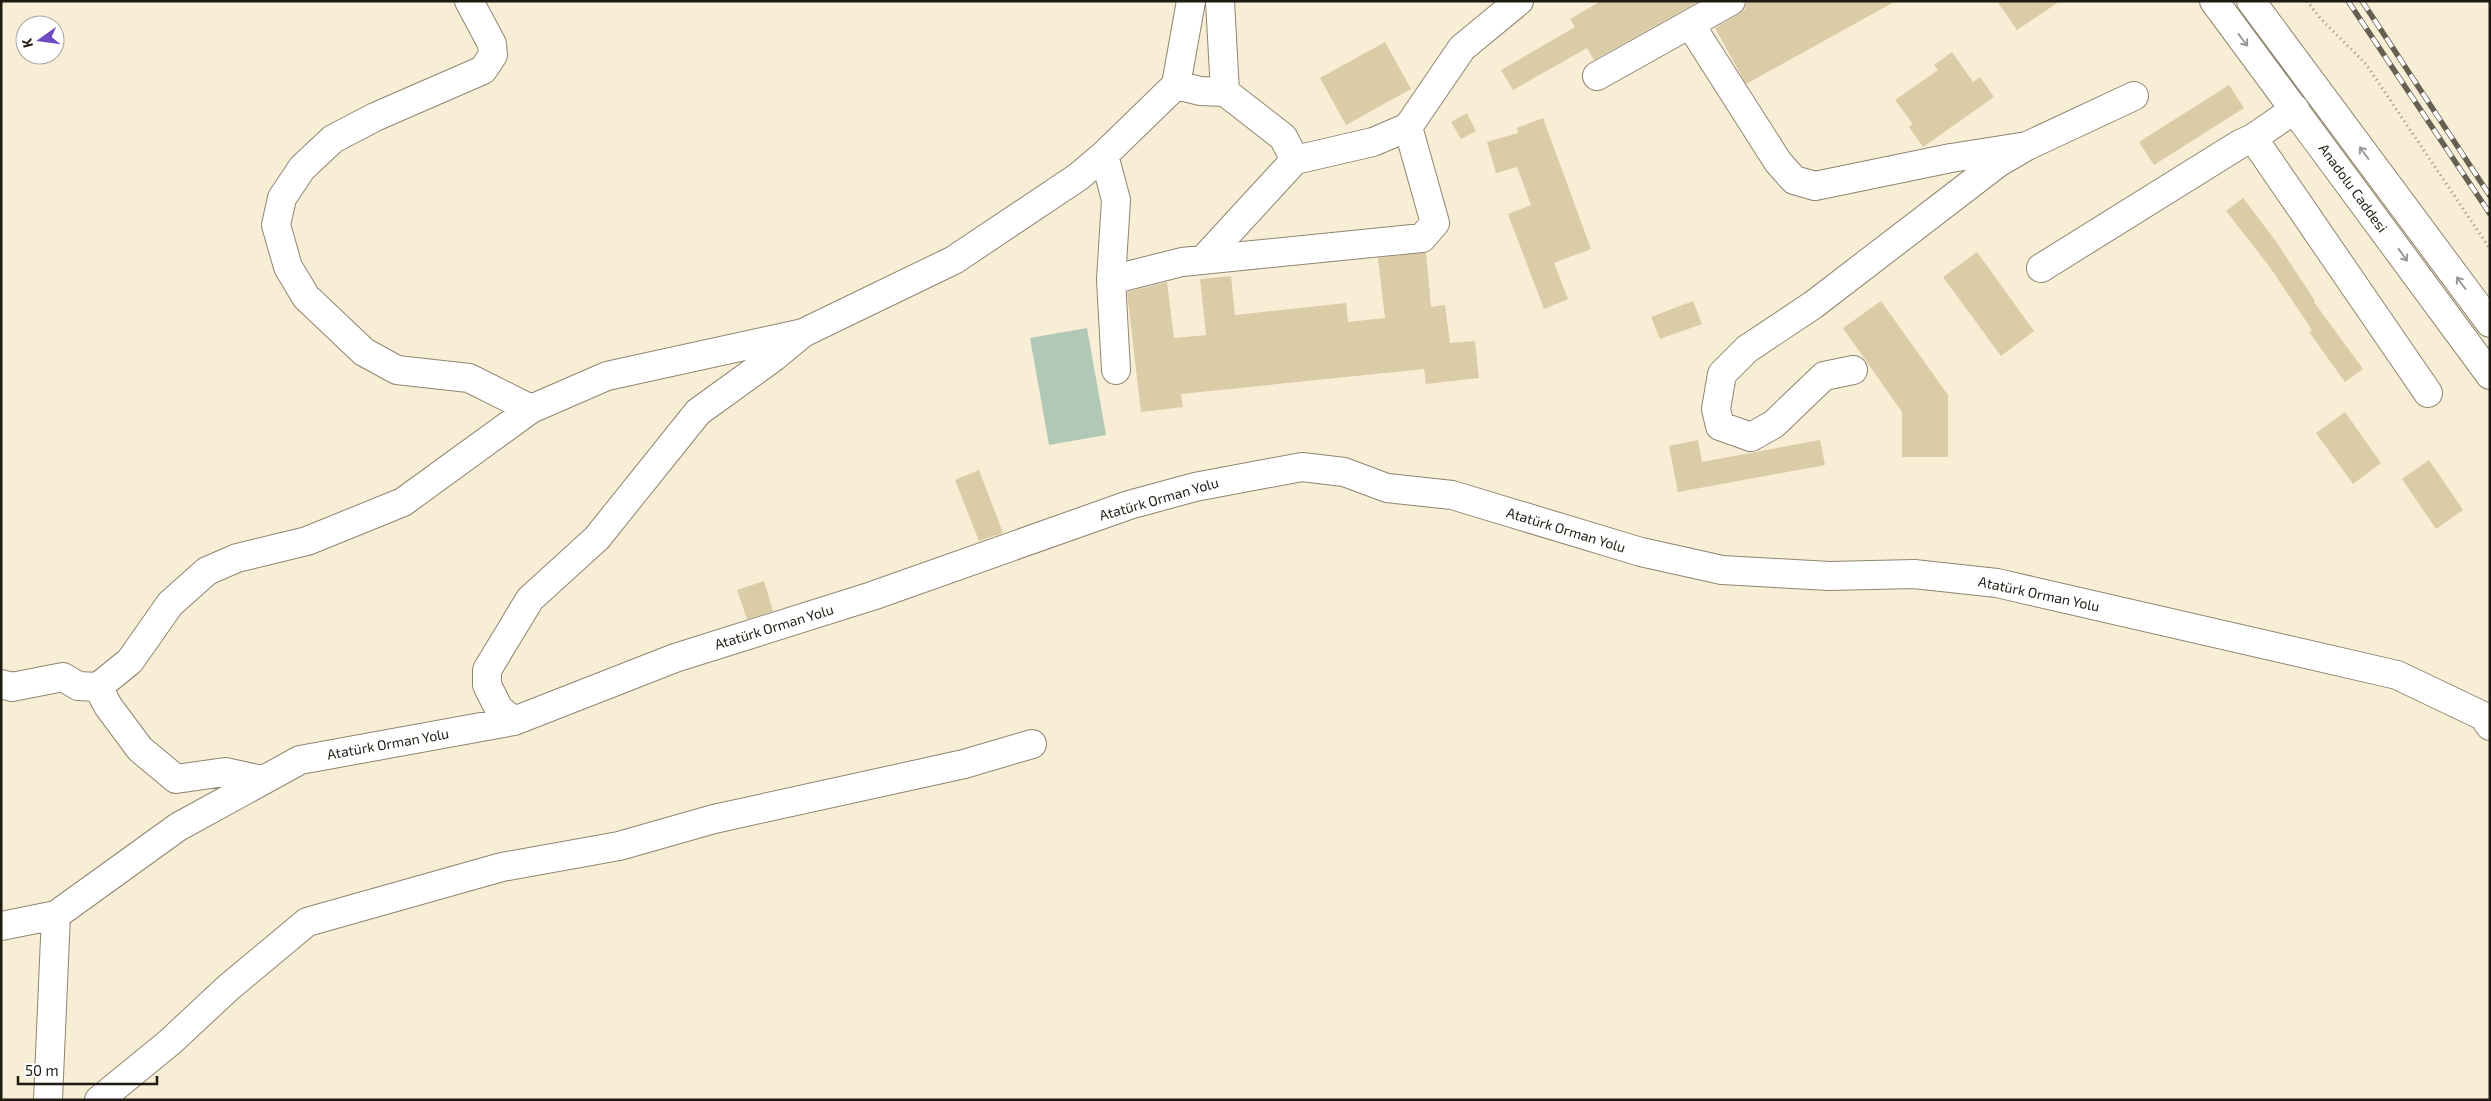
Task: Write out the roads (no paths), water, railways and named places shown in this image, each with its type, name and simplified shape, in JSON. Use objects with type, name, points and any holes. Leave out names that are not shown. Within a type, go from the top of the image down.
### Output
[{"type":"main road","points":[[469,1],[492,44],[493,55],[483,70],[375,117],[333,138],[302,168],[282,198],[276,225],[288,268],[306,298],[364,352],[397,370],[469,378],[531,409]]},
{"type":"main road","points":[[514,721],[500,709],[487,686],[487,670],[530,599],[597,538],[698,412],[774,357],[803,333],[954,260],[1078,177],[1104,155],[1176,85],[1191,1]]},
{"type":"main road","points":[[1220,1],[1225,92]]},
{"type":"main road","points":[[1203,260],[1295,160],[1372,142],[1408,127],[1462,48],[1519,1]]},
{"type":"main road","points":[[1598,76],[1732,1]]},
{"type":"main road","name":"Anadolu Caddesi","points":[[2214,1],[2490,375]]},
{"type":"main road","name":"Anadolu Caddesi","points":[[2251,1],[2490,323]]},
{"type":"main road","points":[[1690,24],[1778,162],[1794,180],[1815,186],[1951,158],[2027,146]]},
{"type":"main road","points":[[1176,85],[1200,91],[1225,92],[1283,136],[1295,160]]},
{"type":"main road","points":[[1853,370],[1824,376],[1774,424],[1751,438],[1720,426],[1716,409],[1722,374],[1746,349],[1813,306],[1998,163],[2027,146],[2134,96]]},
{"type":"main road","points":[[2041,268],[2240,144],[2253,138],[2295,110]]},
{"type":"main road","points":[[1111,280],[1182,262],[1422,238],[1435,223],[1408,127]]},
{"type":"main road","points":[[2253,138],[2428,393]]},
{"type":"main road","points":[[1104,155],[1116,200],[1111,280],[1116,370]]},
{"type":"main road","points":[[1,684],[12,687],[63,678],[78,686],[98,687],[130,661],[170,604],[207,571],[237,558],[307,541],[403,502],[531,409],[607,376],[679,358],[803,333]]},
{"type":"main road","name":"Atatürk Orman Yolu","points":[[56,915],[178,826],[300,760],[514,721],[675,658],[872,596],[1128,505],[1195,487],[1302,467],[1344,472],[1387,488],[1452,495],[1641,552],[1722,570],[1829,576],[1914,574],[1997,583],[2397,675],[2483,716],[2490,726]]},
{"type":"main road","points":[[98,687],[108,706],[140,748],[176,779],[225,772],[262,780]]},
{"type":"main road","points":[[99,1100],[170,1042],[229,987],[307,922],[502,867],[619,846],[714,819],[964,764],[1032,744]]},
{"type":"main road","points":[[1,926],[56,915],[48,1100]]},
{"type":"railway","points":[[2348,1],[2490,214]]},
{"type":"railway","points":[[2362,1],[2490,196]]}]
